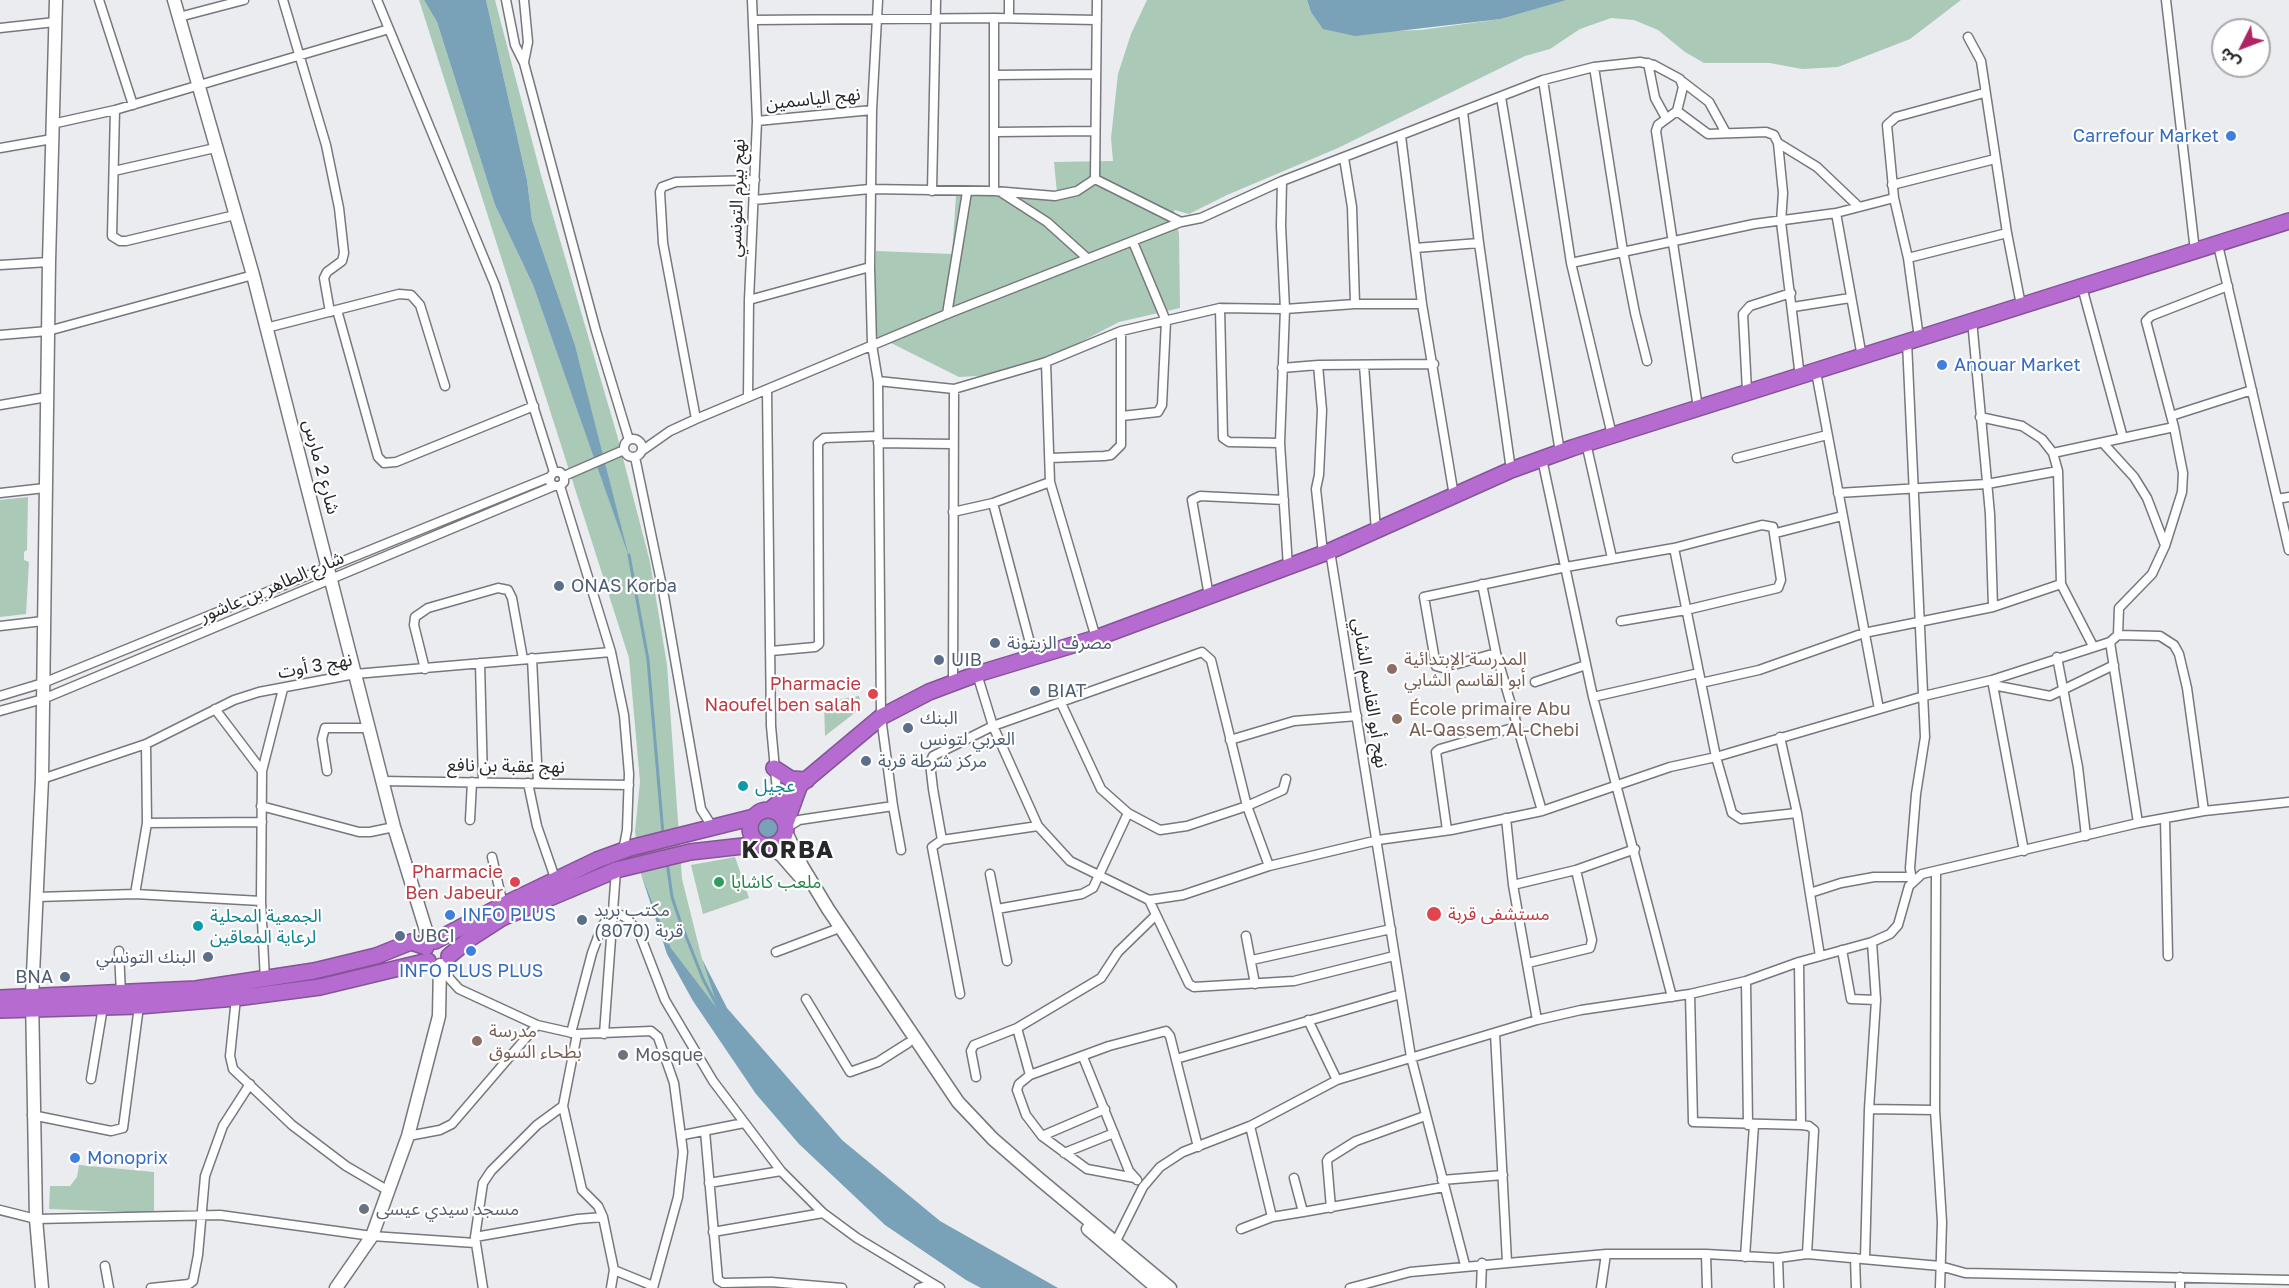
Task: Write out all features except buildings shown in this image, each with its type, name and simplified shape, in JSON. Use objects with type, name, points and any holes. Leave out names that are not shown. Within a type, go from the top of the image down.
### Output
[{"type":"highway","points":[[436,955],[503,904],[555,879],[627,850],[754,817],[759,812],[774,806],[803,784],[881,717],[953,683],[1096,638],[1288,567],[1376,532],[1511,470],[1586,443],[2289,221]]},
{"type":"highway","points":[[774,768],[803,784]]},
{"type":"highway","points":[[0,998],[32,1003],[103,1007],[139,1006],[236,998],[320,987],[436,955],[502,918],[616,870],[690,852],[777,843],[803,784]]},
{"type":"highway","points":[[774,806],[786,827]]},
{"type":"highway","points":[[754,817],[751,830],[762,844]]},
{"type":"highway","points":[[0,1010],[32,1003],[265,981],[376,956],[411,942],[436,955]]},
{"type":"street","points":[[42,1288],[36,1219],[32,1115],[32,1003],[42,779],[49,262],[56,0]]},
{"type":"street","points":[[99,0],[133,105]]},
{"type":"street","name":"شارع 2 مارس","points":[[174,0],[253,275],[394,827],[436,955],[440,1016],[408,1136],[372,1236],[340,1285]]},
{"type":"street","points":[[179,17],[244,0]]},
{"type":"street","points":[[283,0],[326,145],[344,250],[342,261],[327,272],[324,278],[378,457],[384,463],[396,462],[534,406]]},
{"type":"street","points":[[377,0],[495,285],[534,406],[552,474],[550,482],[557,486],[611,652],[624,715],[629,786],[627,850]]},
{"type":"street","points":[[506,0],[515,45],[524,63],[596,331],[634,440],[643,450]]},
{"type":"street","points":[[524,0],[528,42],[524,63]]},
{"type":"street","name":"نهج بيرم التونسي","points":[[748,397],[749,300],[757,121],[752,0]]},
{"type":"street","points":[[878,0],[879,18],[872,110],[870,267],[872,345],[878,381],[881,717],[892,806],[901,850]]},
{"type":"street","points":[[932,191],[936,0]]},
{"type":"street","points":[[1009,0],[1009,18]]},
{"type":"street","points":[[1095,179],[1097,0]]},
{"type":"street","points":[[2166,0],[2195,251]]},
{"type":"street","points":[[753,20],[879,18],[1097,20]]},
{"type":"street","points":[[994,18],[997,192]]},
{"type":"street","points":[[0,28],[55,22]]},
{"type":"street","points":[[52,124],[133,105],[389,29]]},
{"type":"street","points":[[1968,37],[1981,61],[1984,93],[2021,305]]},
{"type":"street","points":[[1648,63],[1656,98],[1666,118]]},
{"type":"street","points":[[635,457],[670,431],[696,418],[1087,258],[1181,222],[1201,218],[1282,181],[1543,80],[1594,67],[1648,63],[1670,72],[1709,102],[1726,133]]},
{"type":"street","points":[[1594,67],[1623,251],[1647,361]]},
{"type":"street","points":[[995,75],[1096,74]]},
{"type":"street","points":[[1543,80],[1571,263],[1612,435]]},
{"type":"street","points":[[1683,82],[1677,111],[1666,118],[1656,131],[1698,408]]},
{"type":"street","points":[[1114,1246],[1143,1187],[1160,1167],[1183,1152],[1250,1126],[1337,1080],[1537,1020],[1581,1010],[1690,994],[1746,981],[1799,962],[1872,942],[1890,934],[1898,926],[1912,879],[1916,794],[1925,737],[1914,486],[1913,340],[1908,258],[1892,185],[1888,123],[1896,117],[1984,93]]},
{"type":"street","points":[[1501,97],[1560,452]]},
{"type":"street","points":[[115,110],[110,229],[112,236],[120,241],[235,215]]},
{"type":"street","name":"نهج الياسمين","points":[[757,121],[872,110]]},
{"type":"street","points":[[1677,111],[1708,134],[1766,132],[1774,135],[1778,143],[1783,193],[1781,222],[1800,377]]},
{"type":"street","points":[[1463,112],[1511,470]]},
{"type":"street","points":[[995,132],[1095,131]]},
{"type":"street","points":[[1401,136],[1422,304],[1434,364],[1454,496]]},
{"type":"street","points":[[0,148],[52,139]]},
{"type":"street","points":[[1778,143],[1817,167],[1859,207]]},
{"type":"street","points":[[114,171],[216,148]]},
{"type":"street","points":[[1344,158],[1352,207],[1355,304]]},
{"type":"street","points":[[1892,185],[1995,159]]},
{"type":"street","points":[[754,200],[870,189],[1067,195],[1095,179]]},
{"type":"street","points":[[1095,179],[1181,222]]},
{"type":"street","points":[[696,418],[663,243],[660,192],[662,187],[676,182],[754,180]]},
{"type":"street","points":[[1282,181],[1281,226],[1285,309],[1281,443],[1288,567]]},
{"type":"street","points":[[947,314],[967,192]]},
{"type":"street","points":[[997,192],[1047,222],[1087,258]]},
{"type":"street","points":[[1571,263],[1754,224],[1836,213],[1894,198]]},
{"type":"street","points":[[1836,213],[1862,357]]},
{"type":"street","points":[[1908,258],[2007,233]]},
{"type":"street","points":[[1122,416],[1154,413],[1160,410],[1166,321],[1133,242]]},
{"type":"street","points":[[1415,248],[1479,243]]},
{"type":"street","points":[[2218,245],[2289,550]]},
{"type":"street","points":[[0,266],[49,262]]},
{"type":"street","points":[[749,300],[870,267]]},
{"type":"street","points":[[0,335],[48,331],[253,275]]},
{"type":"street","points":[[2118,635],[2119,608],[2152,574],[2165,546],[2183,484],[2174,427],[2146,321],[2151,316],[2228,286]]},
{"type":"street","points":[[2082,287],[2124,438]]},
{"type":"street","points":[[266,328],[406,293],[415,297],[429,328],[445,386]]},
{"type":"street","points":[[1747,391],[1743,314],[1750,306],[1791,293]]},
{"type":"street","points":[[1793,307],[1850,298]]},
{"type":"street","points":[[878,381],[954,389],[1046,362],[1120,331],[1220,308],[1285,309],[1355,304],[1422,304]]},
{"type":"street","points":[[1220,308],[1223,438],[1229,442],[1281,443]]},
{"type":"street","points":[[1972,320],[1987,484],[1993,606]]},
{"type":"street","points":[[1050,458],[1111,455],[1121,445],[1120,331]]},
{"type":"street","points":[[1046,362],[1050,482],[1096,638]]},
{"type":"street","points":[[1282,368],[1318,365],[1434,364]]},
{"type":"street","name":"نهج أبو القاسم الشابي","points":[[1318,365],[1322,410],[1319,475],[1316,484],[1326,552],[1378,840],[1411,1057],[1465,1265]]},
{"type":"street","points":[[1364,365],[1376,532]]},
{"type":"street","points":[[1816,372],[1879,709]]},
{"type":"street","points":[[953,683],[954,389]]},
{"type":"street","points":[[767,390],[774,806]]},
{"type":"street","points":[[2171,416],[2252,390]]},
{"type":"street","points":[[0,405],[47,396]]},
{"type":"street","points":[[1980,417],[2022,426],[2042,439],[2053,453],[2058,471],[2061,584],[2092,646]]},
{"type":"street","points":[[2053,453],[2174,427]]},
{"type":"street","points":[[552,474],[560,472],[566,475],[622,451],[634,440],[670,431]]},
{"type":"street","points":[[1737,458],[1827,435]]},
{"type":"street","points":[[771,651],[815,647],[819,642],[818,443],[824,438],[953,444]]},
{"type":"street","points":[[1586,443],[1612,558]]},
{"type":"street","points":[[2103,443],[2123,464],[2147,498],[2165,546]]},
{"type":"street","points":[[622,451],[635,457]]},
{"type":"street","points":[[635,457],[664,596],[701,809],[713,828]]},
{"type":"street","points":[[1542,459],[1593,697],[1615,784],[1635,849],[1672,997]]},
{"type":"street","points":[[1838,493],[1914,486],[1987,484],[2058,471]]},
{"type":"street","name":"شارع الطاهر بن عاشور","points":[[0,711],[43,699],[552,474]]},
{"type":"street","points":[[557,486],[564,482],[566,475]]},
{"type":"street","points":[[953,512],[993,503],[1050,482]]},
{"type":"street","name":"شارع الطاهر بن عاشور","points":[[0,696],[43,683],[557,486]]},
{"type":"street","points":[[0,494],[45,488]]},
{"type":"street","points":[[1209,596],[1192,500],[1200,496],[1284,500]]},
{"type":"street","points":[[2277,499],[2289,497]]},
{"type":"street","points":[[993,503],[1034,658]]},
{"type":"street","points":[[1776,533],[1842,516]]},
{"type":"street","points":[[1496,653],[1443,668],[1436,666],[1424,597],[1566,567],[1674,548],[1762,525],[1771,525],[1776,533],[1781,580],[1778,588],[1686,610],[1622,621]]},
{"type":"street","points":[[1674,548],[1716,757],[1735,817],[1741,819],[1797,813]]},
{"type":"street","points":[[1482,584],[1496,653],[1542,811]]},
{"type":"street","points":[[1701,683],[1759,670],[1864,633],[1993,606],[2061,584]]},
{"type":"street","points":[[425,669],[414,626],[415,617],[428,608],[498,588],[508,590],[527,659],[538,783]]},
{"type":"street","points":[[0,626],[43,621]]},
{"type":"street","points":[[977,674],[993,726],[1038,826],[1071,861],[1149,900],[1165,899],[1214,886],[1269,866],[1378,840],[1447,830],[1542,811],[1615,784],[1924,696],[1993,683],[2057,657],[2110,642],[2118,635],[2156,635],[2174,645],[2179,654],[2187,688],[2204,811]]},
{"type":"street","points":[[2110,642],[2138,823]]},
{"type":"street","name":"نهج 3 أوت","points":[[42,779],[146,744],[247,695],[355,674],[611,652]]},
{"type":"street","points":[[942,840],[931,772],[933,756],[993,726],[1202,652],[1211,660],[1247,806],[1269,866]]},
{"type":"street","points":[[2057,657],[2065,691],[2086,836]]},
{"type":"street","points":[[480,663],[483,782]]},
{"type":"street","points":[[1535,682],[1587,665]]},
{"type":"street","points":[[1993,683],[2046,696],[2065,691],[2114,665]]},
{"type":"street","points":[[1593,697],[1699,674]]},
{"type":"street","points":[[1993,683],[2024,851]]},
{"type":"street","points":[[265,981],[261,900],[262,771],[283,689]]},
{"type":"street","points":[[1061,703],[1101,789],[1128,813],[1160,830],[1172,830],[1247,806],[1283,790],[1286,779]]},
{"type":"street","points":[[215,709],[262,771]]},
{"type":"street","points":[[1230,740],[1294,721],[1357,716]]},
{"type":"street","points":[[1447,830],[1435,756],[1437,750],[1516,727]]},
{"type":"street","points":[[327,771],[322,739],[325,728],[369,728]]},
{"type":"street","points":[[1780,737],[1797,813],[1820,956]]},
{"type":"street","points":[[135,894],[147,823],[146,744]]},
{"type":"street","name":"نهج عقبة بن نافع","points":[[382,782],[629,786]]},
{"type":"street","points":[[470,820],[472,782]]},
{"type":"street","points":[[528,783],[537,826],[555,879]]},
{"type":"street","points":[[1810,893],[1841,883],[1874,877],[1912,879],[1922,874],[2138,823],[2204,811],[2289,802]]},
{"type":"street","points":[[261,806],[359,832],[394,827]]},
{"type":"street","points":[[892,806],[800,820],[786,827],[801,866],[958,1102],[1014,1158],[1114,1246],[1157,1288]]},
{"type":"street","points":[[691,833],[701,809]]},
{"type":"street","points":[[997,909],[1082,894],[1093,888],[1128,813]]},
{"type":"street","points":[[1506,818],[1513,885],[1537,1020]]},
{"type":"street","points":[[2165,819],[2168,956]]},
{"type":"street","points":[[147,823],[262,822]]},
{"type":"street","points":[[960,994],[932,847],[942,840],[1038,826]]},
{"type":"street","points":[[762,844],[781,855],[801,877],[908,1043],[972,1127],[1114,1246],[1170,1288]]},
{"type":"street","points":[[1513,885],[1576,870],[1635,849]]},
{"type":"street","points":[[492,857],[503,904]]},
{"type":"street","points":[[604,1034],[616,870]]},
{"type":"street","points":[[1528,963],[1590,948],[1592,940],[1576,870]]},
{"type":"street","points":[[1935,872],[1935,1110],[1942,1222],[1940,1288]]},
{"type":"street","points":[[990,873],[1007,962]]},
{"type":"street","points":[[37,897],[135,894],[261,900]]},
{"type":"street","points":[[1149,900],[1191,986],[1255,984],[1311,978],[1394,956]]},
{"type":"street","points":[[611,1288],[614,1270],[603,1217],[598,1206],[582,1190],[563,1106],[574,1034],[592,953],[607,918],[614,915],[628,919],[636,928],[665,1000],[684,1035],[713,1082],[781,1171],[823,1213],[857,1238],[937,1286]]},
{"type":"street","points":[[976,1077],[972,1047],[1017,1028],[1101,978],[1118,952],[1155,916]]},
{"type":"street","points":[[1252,960],[1391,929]]},
{"type":"street","points":[[776,952],[834,930]]},
{"type":"street","points":[[1246,936],[1255,984]]},
{"type":"street","points":[[1865,1259],[1869,1109],[1876,1000],[1872,942]]},
{"type":"street","points":[[1842,950],[1851,999],[1876,1000]]},
{"type":"street","points":[[119,951],[121,994]]},
{"type":"street","points":[[436,955],[449,978],[459,989],[537,1025],[574,1034],[651,1031],[658,1037],[674,1083],[683,1135],[678,1197],[653,1287],[614,1270]]},
{"type":"street","points":[[1799,962],[1801,1125]]},
{"type":"street","points":[[1745,1257],[1751,1125],[1746,981]]},
{"type":"street","points":[[1176,1059],[1401,994]]},
{"type":"street","points":[[1690,994],[1691,1120],[1697,1124],[1801,1125],[1812,1127],[1815,1132],[1807,1254]]},
{"type":"street","points":[[236,998],[230,1064],[278,1113],[330,1155],[387,1190]]},
{"type":"street","points":[[806,999],[850,1072],[878,1062],[908,1043]]},
{"type":"street","points":[[32,1115],[117,1132],[123,1128],[139,1006]]},
{"type":"street","points":[[91,1079],[103,1007]]},
{"type":"street","points":[[1308,1020],[1337,1080]]},
{"type":"street","points":[[408,1136],[432,1132],[452,1124],[537,1025]]},
{"type":"street","points":[[1017,1028],[1030,1075]]},
{"type":"street","points":[[1135,1178],[1097,1173],[1064,1153],[1042,1136],[1026,1114],[1017,1090],[1019,1084],[1030,1075],[1109,1046],[1166,1031],[1170,1036],[1198,1147]]},
{"type":"street","points":[[1496,1033],[1507,1262]]},
{"type":"street","points":[[1083,1057],[1129,1171],[1143,1187]]},
{"type":"street","points":[[151,1288],[189,1284],[193,1281],[198,1256],[205,1176],[222,1125],[250,1084]]},
{"type":"street","points":[[483,1288],[475,1240],[478,1204],[483,1183],[490,1171],[537,1125],[563,1106]]},
{"type":"street","points":[[1042,1136],[1105,1109]]},
{"type":"street","points":[[1869,1109],[1935,1110]]},
{"type":"street","points":[[1331,1208],[1327,1161],[1329,1158],[1356,1141],[1425,1116]]},
{"type":"street","points":[[683,1135],[744,1123]]},
{"type":"street","points":[[1250,1126],[1272,1217]]},
{"type":"street","points":[[705,1131],[716,1275],[723,1283],[771,1282],[842,1288]]},
{"type":"street","points":[[1064,1153],[1114,1133]]},
{"type":"street","points":[[709,1183],[781,1171]]},
{"type":"street","points":[[1241,1229],[1272,1217],[1331,1208],[1443,1184],[1503,1175]]},
{"type":"street","points":[[1294,1178],[1303,1212]]},
{"type":"street","points":[[0,1210],[36,1219],[200,1215],[372,1236],[475,1240],[578,1219],[603,1217]]},
{"type":"street","points":[[713,1232],[823,1213]]},
{"type":"street","points":[[1601,1288],[1606,1254]]},
{"type":"street","points":[[1350,1288],[1410,1272],[1482,1263],[1606,1254],[1706,1254],[1778,1258],[1807,1254],[1940,1266],[1965,1273],[2289,1281]]},
{"type":"street","points":[[1706,1254],[1707,1288]]},
{"type":"street","points":[[1778,1258],[1779,1288]]},
{"type":"street","points":[[1855,1258],[1856,1288]]},
{"type":"street","points":[[1481,1288],[1482,1263]]},
{"type":"street","points":[[105,1266],[109,1288]]},
{"type":"street","points":[[2180,1277],[2180,1288]]},
{"type":"street","points":[[919,1288],[937,1286]]},
{"type":"green space","points":[[419,0],[424,0],[437,22],[495,205],[533,285],[626,547],[575,345],[532,220],[527,180],[486,0],[495,0],[541,175],[617,435],[650,562],[667,665],[682,879],[702,959],[720,1013],[671,948],[641,874],[635,831],[640,782],[629,658]]},
{"type":"green space","points":[[1147,0],[1307,0],[1311,12],[1389,31],[1421,30],[1501,19],[1567,0],[1961,0],[1910,39],[1838,67],[1802,69],[1770,63],[1704,63],[1685,52],[1658,30],[1634,20],[1611,18],[1580,29],[1550,49],[1525,56],[1338,148],[1227,195],[1189,214],[1174,210],[1179,234],[1180,308],[1119,322],[1050,358],[992,375],[959,377],[873,334],[876,251],[952,254],[956,196],[1057,193],[1054,162],[1113,161],[1111,138],[1118,74],[1131,34]]},
{"type":"green space","points":[[28,497],[27,550],[24,552],[24,560],[29,562],[26,614],[0,617],[0,500]]},
{"type":"green space","points":[[859,696],[861,708],[825,736],[824,702]]},
{"type":"green space","name":"ملعب كاشابا","points":[[735,857],[749,898],[703,914],[691,865]]},
{"type":"green space","points":[[79,1165],[154,1172],[154,1213],[49,1209],[50,1186],[70,1186],[77,1177]]},
{"type":"water","points":[[424,0],[486,0],[527,180],[532,220],[575,345],[629,557],[533,285],[495,205],[437,22]]},
{"type":"water","points":[[1307,0],[1567,0],[1501,19],[1355,36],[1323,29],[1311,12]]},
{"type":"water","points":[[768,814],[778,818],[782,828],[778,838],[768,842],[758,838],[754,828],[758,818]]},
{"type":"water","points":[[641,874],[671,948],[719,1011],[702,959],[727,1008],[842,1140],[940,1221],[1058,1288],[981,1288],[966,1280],[885,1225],[799,1144],[756,1094],[693,1001],[667,954]]},
{"type":"waterway","points":[[629,555],[648,660],[663,834]]},
{"type":"waterway","points":[[667,862],[672,897],[680,921],[703,979],[722,1015]]},
{"type":"place","name":"Carrefour Market","points":[[2231,136]]},
{"type":"place","name":"Anouar Market","points":[[1942,365]]},
{"type":"place","name":"ONAS Korba","points":[[559,586]]},
{"type":"place","name":"مصرف الزيتونة","points":[[995,643]]},
{"type":"place","name":"UIB","points":[[939,660]]},
{"type":"place","name":"المدرسة الإبتدائية أبو القاسم الشابي","points":[[1392,669]]},
{"type":"place","name":"BIAT","points":[[1035,691]]},
{"type":"place","name":"Pharmacie Naoufel ben salah","points":[[873,694]]},
{"type":"place","name":"École primaire Abu Al-Qassem Al-Chebi","points":[[1397,719]]},
{"type":"place","name":"البنك العربي لتونس","points":[[908,728]]},
{"type":"place","name":"مركز شرطة قربة","points":[[866,761]]},
{"type":"place","name":"عجيل","points":[[743,786]]},
{"type":"place","name":"Pharmacie Ben Jabeur","points":[[515,882]]},
{"type":"place","name":"ملعب كاشابا","points":[[719,882]]},
{"type":"place","name":"مستشفى قربة","points":[[1434,914]]},
{"type":"place","name":"INFO PLUS","points":[[450,915]]},
{"type":"place","name":"مكتب بريد قربة (8070)","points":[[582,920]]},
{"type":"place","name":"الجمعية المحلية لرعاية المعاقين","points":[[198,926]]},
{"type":"place","name":"UBCI","points":[[400,936]]},
{"type":"place","name":"INFO PLUS PLUS","points":[[471,951]]},
{"type":"place","name":"البنك التونسي","points":[[208,957]]},
{"type":"place","name":"BNA","points":[[65,977]]},
{"type":"place","name":"مدرسة بطحاء السوق","points":[[477,1041]]},
{"type":"place","name":"Mosque","points":[[623,1055]]},
{"type":"place","name":"Monoprix","points":[[75,1158]]},
{"type":"place","name":"مسجد سيدي عيسى","points":[[364,1209]]},
{"type":"district","name":"KORBA","points":[[788,850]]}]
